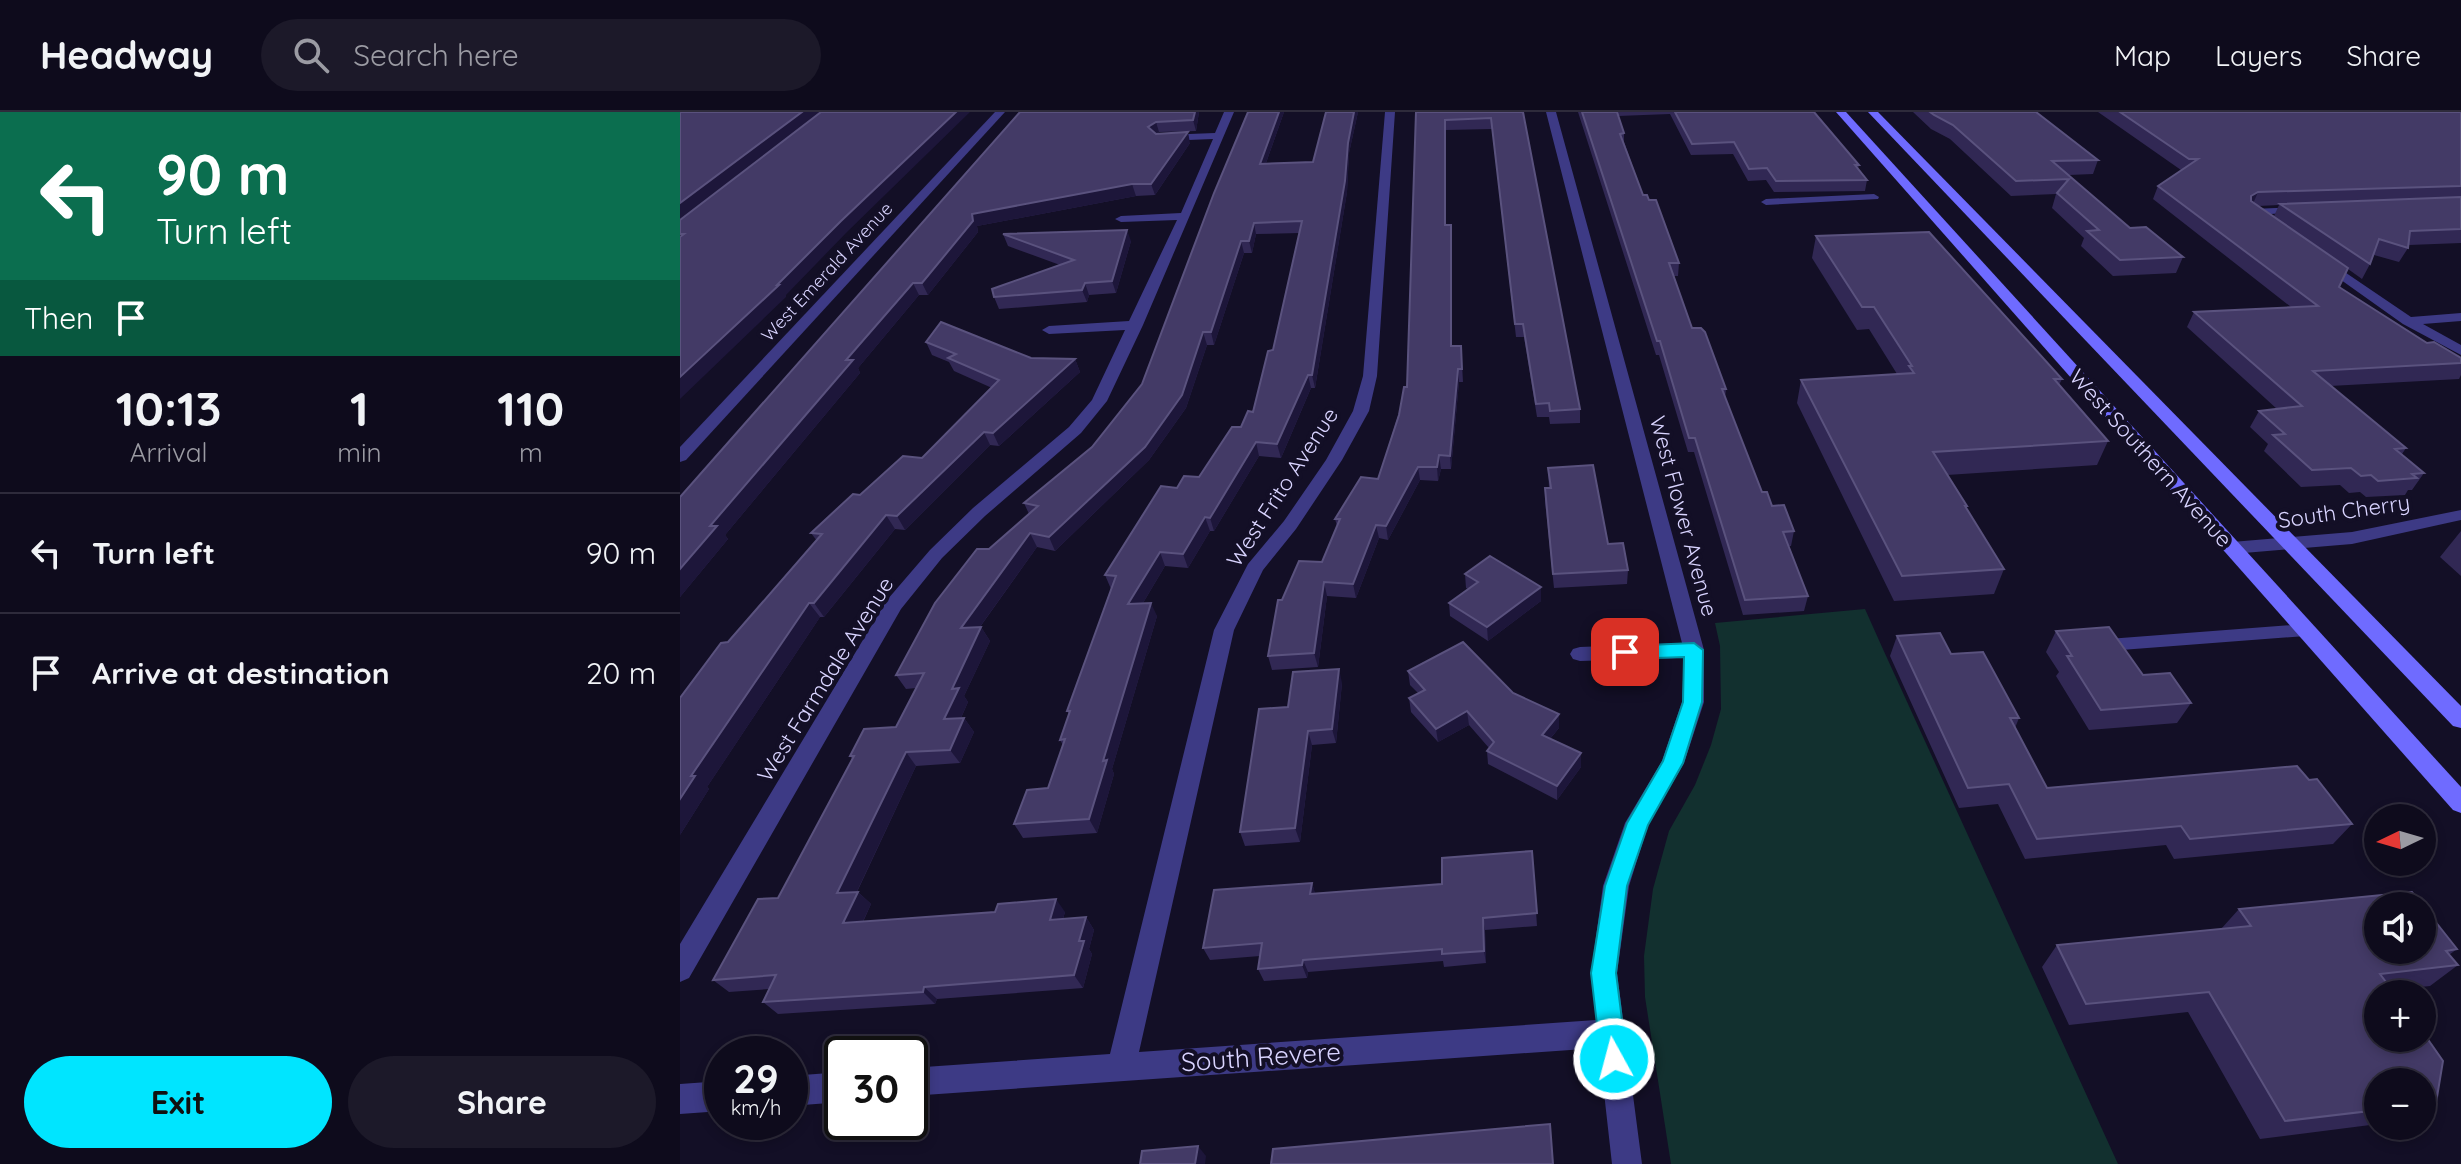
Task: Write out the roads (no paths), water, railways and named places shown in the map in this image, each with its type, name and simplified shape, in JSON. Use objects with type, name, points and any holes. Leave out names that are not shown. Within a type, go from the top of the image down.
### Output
[{"type":"main road","name":"West Southern Avenue","points":[[1841,112],[2461,803]]},
{"type":"main road","name":"West Southern Avenue","points":[[1873,112],[2461,720]]},
{"type":"street","name":"West Emerald Avenue","points":[[680,457],[1000,112]]},
{"type":"street","name":"West Farmdale Avenue","points":[[680,969],[894,605],[936,554],[979,512],[1075,430],[1099,401],[1136,325],[1229,112]]},
{"type":"street","name":"West Frito Avenue","points":[[1121,1067],[1224,630],[1255,568],[1290,525],[1334,460],[1361,411],[1370,376],[1390,112]]},
{"type":"street","name":"West Flower Avenue","points":[[1551,112],[1694,650],[1693,702],[1673,763],[1637,823],[1616,886],[1604,973],[1627,1164]]},
{"type":"street","points":[[1159,138],[1219,136]]},
{"type":"street","points":[[2277,229],[2252,212],[2312,209]]},
{"type":"street","points":[[1121,219],[1185,216]]},
{"type":"street","points":[[2315,255],[2408,321],[2461,351]]},
{"type":"street","points":[[2408,321],[2461,317]]},
{"type":"street","points":[[1049,330],[1136,325]]},
{"type":"street","name":"South Cherry","points":[[2232,548],[2352,538],[2461,515]]},
{"type":"street","points":[[1580,654],[1694,650]]},
{"type":"street","name":"South Revere","points":[[928,1081],[1611,1033]]},
{"type":"street","points":[[680,1099],[704,1097]]},
{"type":"lane","points":[[1766,202],[1874,197]]},
{"type":"lane","points":[[2108,645],[2306,630]]}]
